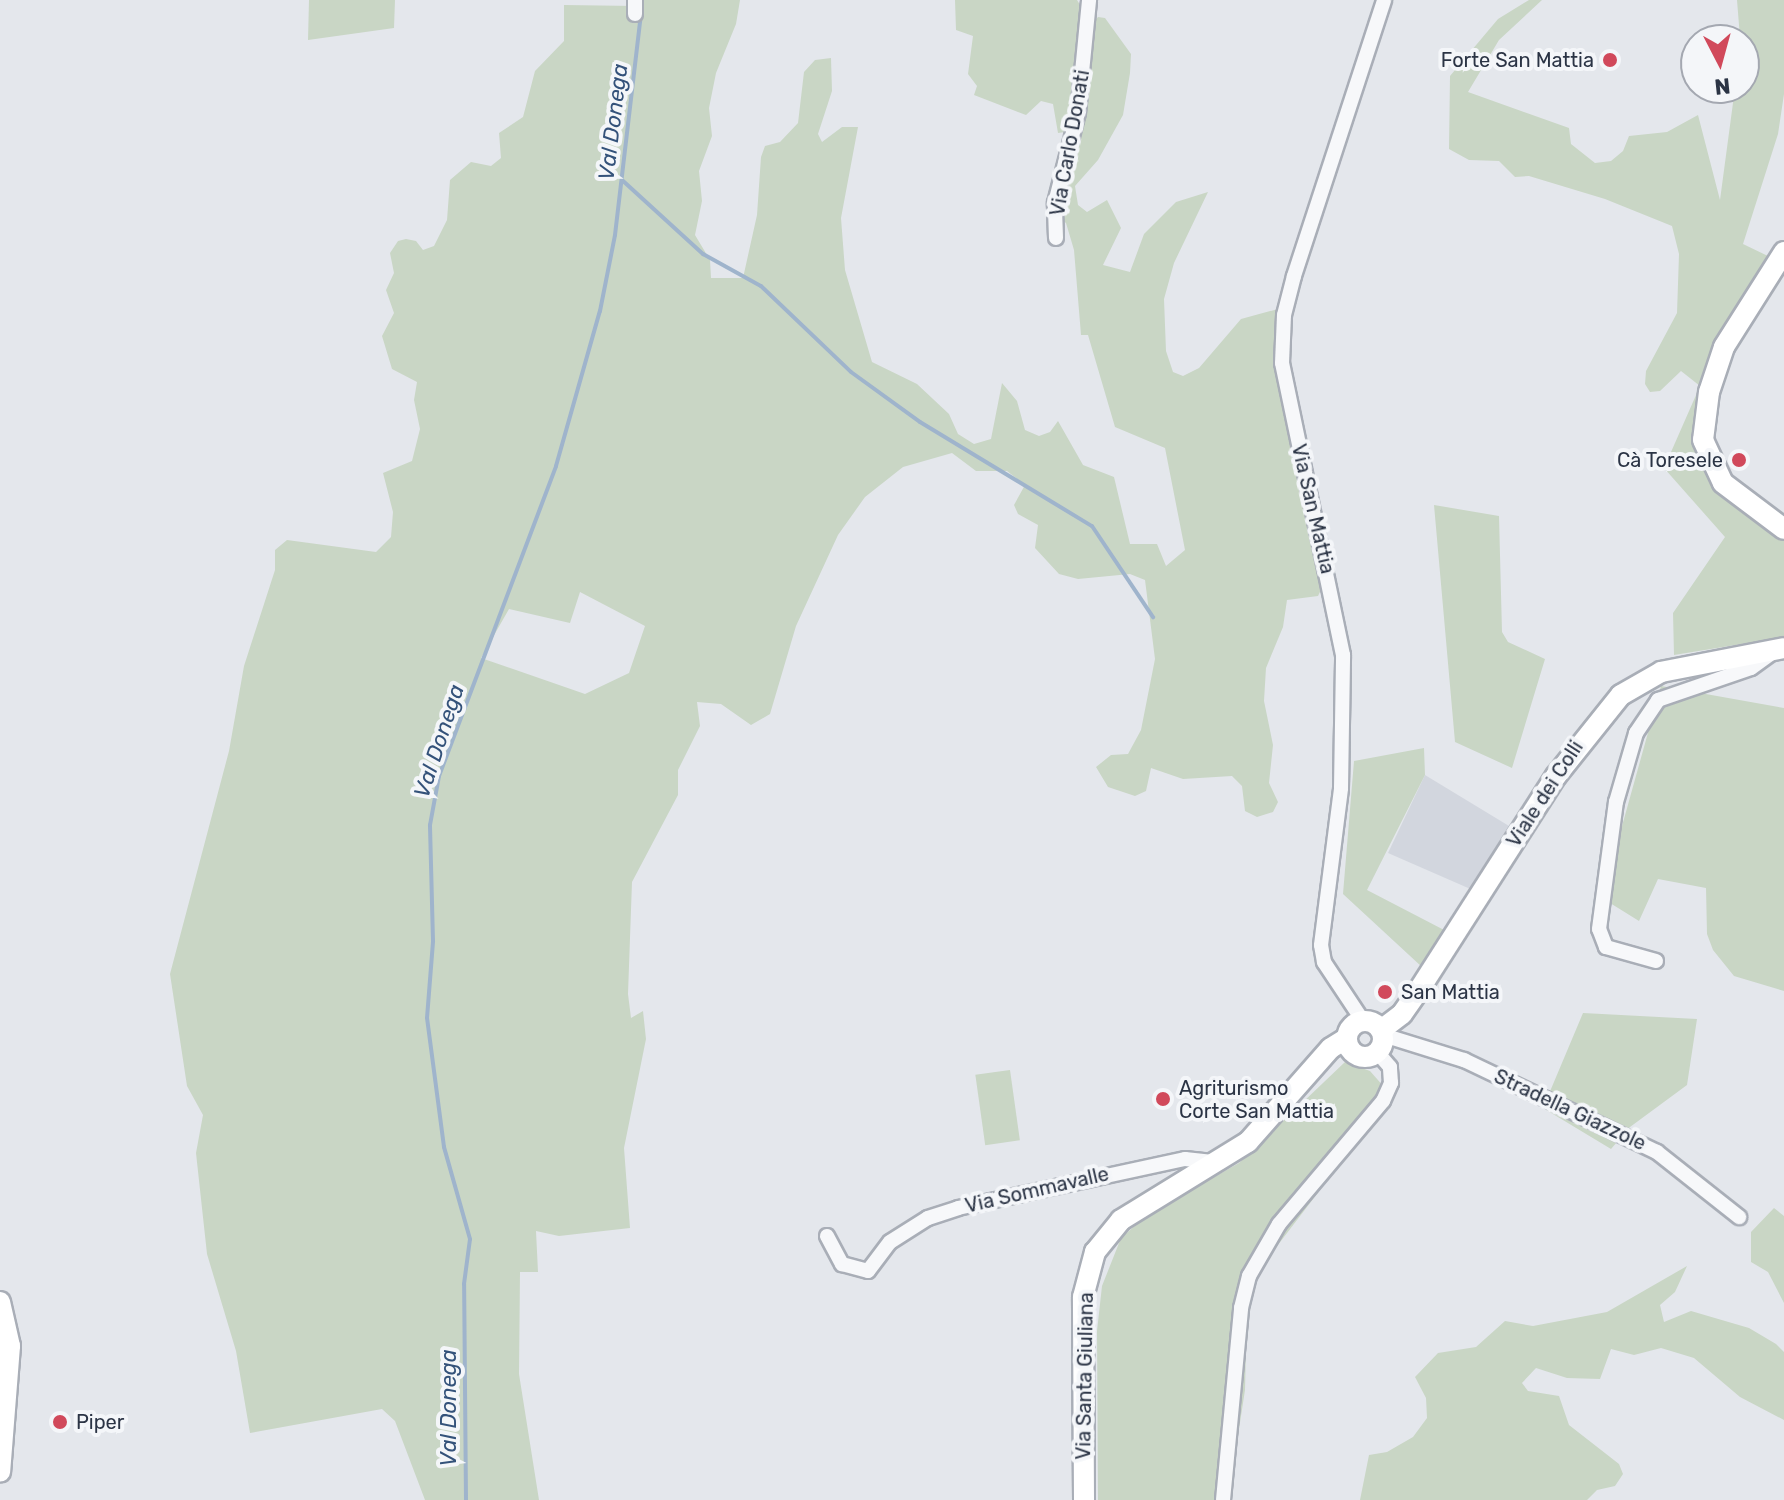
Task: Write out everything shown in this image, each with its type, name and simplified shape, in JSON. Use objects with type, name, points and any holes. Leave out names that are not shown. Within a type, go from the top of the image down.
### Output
[{"type":"street","name":"Via Carlo Donati","points":[[1056,238],[1055,203],[1078,113],[1089,0]]},
{"type":"street","name":"Via San Mattia","points":[[1223,1500],[1241,1308],[1249,1276],[1279,1224],[1383,1101],[1391,1083],[1390,1067],[1376,1035],[1324,962],[1321,945],[1341,788],[1343,655],[1283,351],[1284,315],[1294,276],[1384,0]]},
{"type":"street","points":[[1784,252],[1724,347],[1706,403],[1703,440],[1723,483],[1784,529]]},
{"type":"street","name":"Viale dei Colli","points":[[1347,1038],[1352,1026],[1376,1035],[1402,1014],[1556,776],[1621,695],[1661,672],[1780,649]]},
{"type":"street","name":"Viale dei Colli","points":[[1656,961],[1606,947],[1599,929],[1616,802],[1636,733],[1658,700],[1751,668],[1780,649]]},
{"type":"street","points":[[1347,1038],[1355,1055],[1376,1035]]},
{"type":"street","name":"Stradella Giazzole","points":[[1376,1035],[1464,1060],[1657,1152],[1739,1217]]},
{"type":"street","name":"Via Santa Giuliana","points":[[1084,1500],[1083,1297],[1095,1252],[1121,1220],[1248,1142],[1331,1048],[1347,1038]]},
{"type":"street","name":"Via Sommavalle","points":[[827,1236],[834,1255],[853,1270],[868,1271],[901,1234],[958,1208],[1185,1159],[1215,1162]]},
{"type":"street","points":[[0,1302],[10,1346],[0,1472]]},
{"type":"shaded area","points":[[1425,775],[1514,829],[1475,891],[1388,853]]},
{"type":"green space","points":[[309,0],[395,0],[394,28],[308,40]]},
{"type":"green space","points":[[639,0],[740,0],[736,24],[716,73],[709,108],[712,136],[699,171],[702,201],[695,235],[710,260],[711,278],[743,278],[757,215],[761,157],[765,146],[780,142],[798,123],[804,72],[815,60],[831,58],[832,91],[818,134],[822,142],[842,127],[858,127],[841,218],[845,270],[872,362],[917,384],[949,414],[958,434],[974,444],[991,439],[1002,383],[1017,401],[1025,430],[1039,436],[1050,432],[1058,421],[1083,465],[1114,477],[1130,544],[1157,544],[1166,566],[1185,550],[1165,448],[1115,427],[1088,335],[1081,335],[1074,250],[1066,223],[1048,209],[1072,131],[1058,133],[1053,104],[1041,101],[1026,115],[974,95],[977,86],[968,74],[973,36],[956,30],[955,0],[1077,0],[1092,24],[1098,17],[1105,18],[1131,54],[1130,73],[1123,115],[1098,160],[1075,186],[1078,205],[1087,212],[1107,200],[1121,228],[1103,265],[1130,272],[1144,234],[1176,202],[1208,192],[1174,263],[1164,299],[1166,351],[1173,372],[1183,376],[1199,368],[1241,319],[1278,309],[1278,382],[1331,569],[1318,596],[1287,600],[1283,627],[1266,668],[1264,701],[1273,745],[1269,783],[1278,802],[1273,812],[1257,817],[1245,811],[1242,786],[1232,776],[1183,779],[1151,768],[1146,791],[1135,796],[1108,787],[1096,767],[1111,755],[1128,754],[1141,730],[1155,659],[1145,580],[1130,574],[1078,579],[1059,574],[1035,548],[1038,525],[1018,514],[1014,505],[1025,485],[1007,471],[976,471],[952,453],[903,467],[865,497],[838,535],[796,626],[770,714],[751,725],[721,704],[697,702],[700,726],[678,770],[678,795],[632,882],[628,994],[631,1018],[643,1011],[646,1039],[624,1148],[630,1228],[559,1236],[536,1231],[538,1272],[520,1272],[519,1374],[539,1500],[425,1500],[395,1421],[382,1409],[250,1433],[236,1351],[207,1254],[196,1153],[203,1115],[187,1086],[170,974],[229,751],[244,666],[275,570],[275,550],[287,540],[376,552],[391,537],[393,512],[383,473],[412,461],[420,429],[414,400],[417,382],[392,369],[382,336],[394,313],[386,290],[394,273],[390,253],[398,241],[406,239],[416,241],[423,250],[434,246],[447,220],[450,180],[471,162],[491,166],[501,158],[499,133],[523,117],[535,71],[564,41],[564,5],[636,6]],"holes":[[[580,592],[645,626],[629,673],[585,694],[481,658],[509,609],[570,623]]]},
{"type":"green space","points":[[1529,0],[1542,0],[1499,40],[1468,92],[1569,128],[1571,144],[1595,163],[1611,161],[1623,151],[1629,136],[1667,132],[1698,115],[1720,200],[1733,104],[1760,104],[1760,24],[1739,24],[1737,0],[1784,0],[1784,94],[1778,134],[1743,244],[1770,257],[1709,358],[1694,425],[1700,458],[1717,485],[1784,536],[1784,637],[1674,655],[1673,613],[1725,537],[1664,468],[1700,386],[1681,371],[1660,391],[1650,392],[1645,384],[1646,371],[1677,313],[1679,254],[1672,226],[1605,199],[1529,176],[1515,177],[1499,161],[1469,160],[1449,149],[1450,76],[1498,19]]},
{"type":"green space","points":[[1434,505],[1499,516],[1502,632],[1508,642],[1545,659],[1512,768],[1455,742]]},
{"type":"green space","points":[[1661,686],[1784,708],[1784,991],[1734,976],[1713,950],[1707,934],[1706,888],[1658,879],[1639,921],[1602,898]]},
{"type":"green space","points":[[1424,748],[1425,775],[1367,890],[1446,931],[1422,967],[1343,894],[1354,761]]},
{"type":"green space","points":[[1583,1013],[1697,1019],[1687,1085],[1630,1127],[1611,1149],[1543,1108]]},
{"type":"green space","points":[[1345,1062],[1370,1071],[1392,1096],[1254,1276],[1247,1304],[1245,1390],[1228,1500],[1098,1500],[1097,1331],[1102,1286],[1121,1238],[1147,1215],[1239,1163]]},
{"type":"green space","points":[[1010,1070],[1020,1140],[985,1145],[975,1075]]},
{"type":"green space","points":[[1774,1208],[1784,1216],[1784,1303],[1768,1272],[1751,1262],[1751,1232]]},
{"type":"green space","points":[[1687,1266],[1675,1292],[1660,1305],[1664,1322],[1691,1311],[1749,1328],[1776,1344],[1784,1352],[1784,1420],[1740,1397],[1694,1358],[1661,1348],[1634,1355],[1611,1349],[1600,1379],[1567,1378],[1536,1368],[1522,1383],[1528,1391],[1559,1396],[1569,1425],[1619,1464],[1623,1474],[1615,1486],[1597,1490],[1587,1500],[1360,1500],[1369,1455],[1387,1452],[1413,1437],[1427,1418],[1426,1398],[1415,1377],[1438,1353],[1476,1347],[1505,1321],[1533,1326],[1607,1312]]},
{"type":"waterway","name":"Val Donega","points":[[466,1500],[464,1284],[470,1239],[444,1147],[427,1018],[433,941],[430,825],[439,776],[556,466],[600,311],[615,235],[641,15]]},
{"type":"waterway","points":[[622,180],[703,254],[761,286],[851,372],[920,422],[1092,526],[1153,617]]},
{"type":"place","name":"Forte San Mattia","points":[[1610,60]]},
{"type":"place","name":"Cà Toresele","points":[[1739,460]]},
{"type":"place","name":"San Mattia","points":[[1385,992]]},
{"type":"place","name":"Agriturismo Corte San Mattia","points":[[1163,1099]]},
{"type":"place","name":"Piper","points":[[60,1422]]}]
